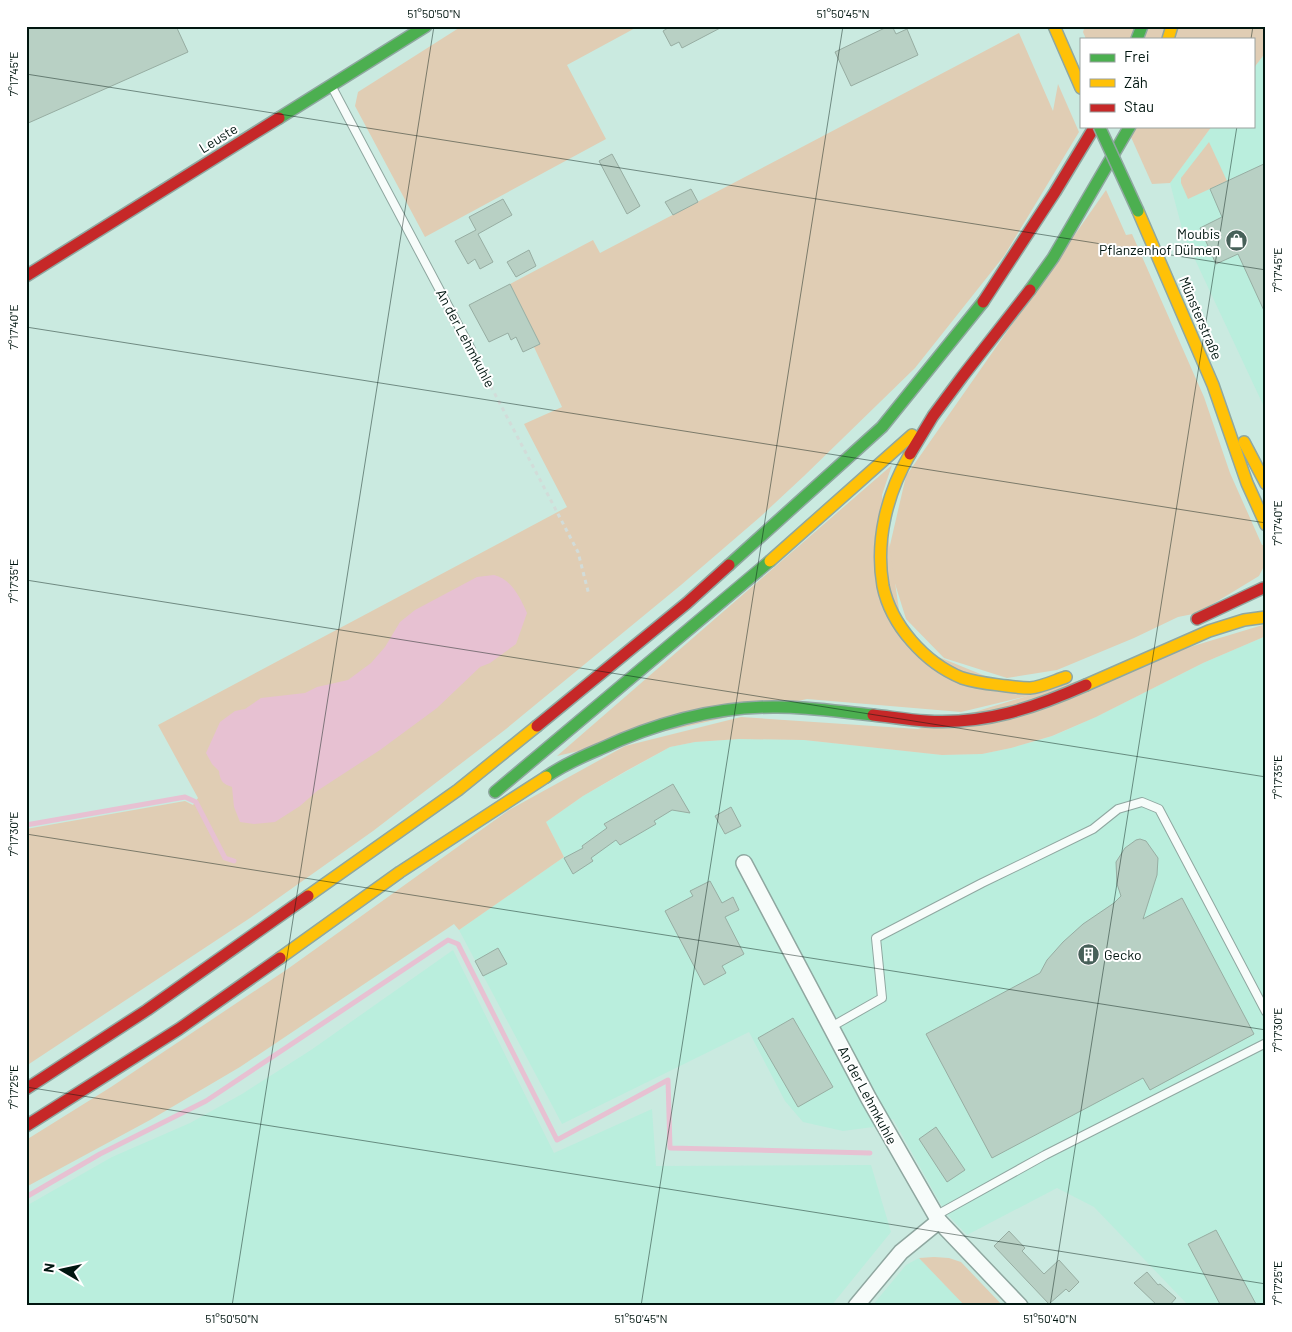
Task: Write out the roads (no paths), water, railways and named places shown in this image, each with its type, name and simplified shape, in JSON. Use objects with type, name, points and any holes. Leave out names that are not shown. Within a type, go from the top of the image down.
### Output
[{"type":"main road","name":"Leuste","points":[[26,276],[426,26]]},
{"type":"main road","points":[[1054,26],[1080,86]]},
{"type":"main road","points":[[1137,38],[1142,26]]},
{"type":"main road","points":[[1168,38],[1172,26]]},
{"type":"main road","points":[[26,1089],[147,1010],[458,790],[695,597],[882,427],[989,294],[1055,192],[1093,128]]},
{"type":"main road","name":"Münsterstraße","points":[[1100,128],[1213,385],[1247,483],[1266,525]]},
{"type":"main road","points":[[1080,673],[1030,688],[984,685],[939,667],[913,644],[898,621],[886,597],[880,571],[879,544],[890,495],[900,471],[930,419],[1046,269],[1129,128]]},
{"type":"main road","name":"Münsterstraße","points":[[1213,385],[1266,484]]},
{"type":"main road","points":[[482,802],[746,582],[930,419]]},
{"type":"main road","points":[[1187,624],[1264,588]]},
{"type":"main road","points":[[26,1126],[178,1028],[400,872],[562,766],[628,736],[665,723],[703,713],[775,707],[808,708],[928,722],[971,720],[1012,713],[1045,703],[1209,631],[1244,620],[1266,617]]},
{"type":"main road","points":[[400,872],[467,815]]},
{"type":"street","name":"An der Lehmkuhle","points":[[744,863],[869,1099],[937,1218],[1020,1306]]},
{"type":"street","points":[[856,1306],[901,1252],[937,1218]]},
{"type":"lane","name":"An der Lehmkuhle","points":[[331,85],[471,349]]},
{"type":"lane","points":[[832,1027],[882,998],[876,938],[982,883],[1093,829],[1118,809],[1142,802],[1159,809],[1266,1012]]},
{"type":"lane","points":[[937,1218],[1045,1155],[1266,1043]]},
{"type":"waterway","points":[[26,825],[185,797],[196,802],[225,858],[234,861]]},
{"type":"waterway","points":[[26,1197],[100,1154],[206,1101],[448,940],[458,944],[557,1140],[668,1080],[670,1148],[870,1153]]},
{"type":"place","name":"Moubis Pflanzenhof Dülmen","points":[[1236,241]]},
{"type":"place","name":"Gecko","points":[[1088,954]]}]
